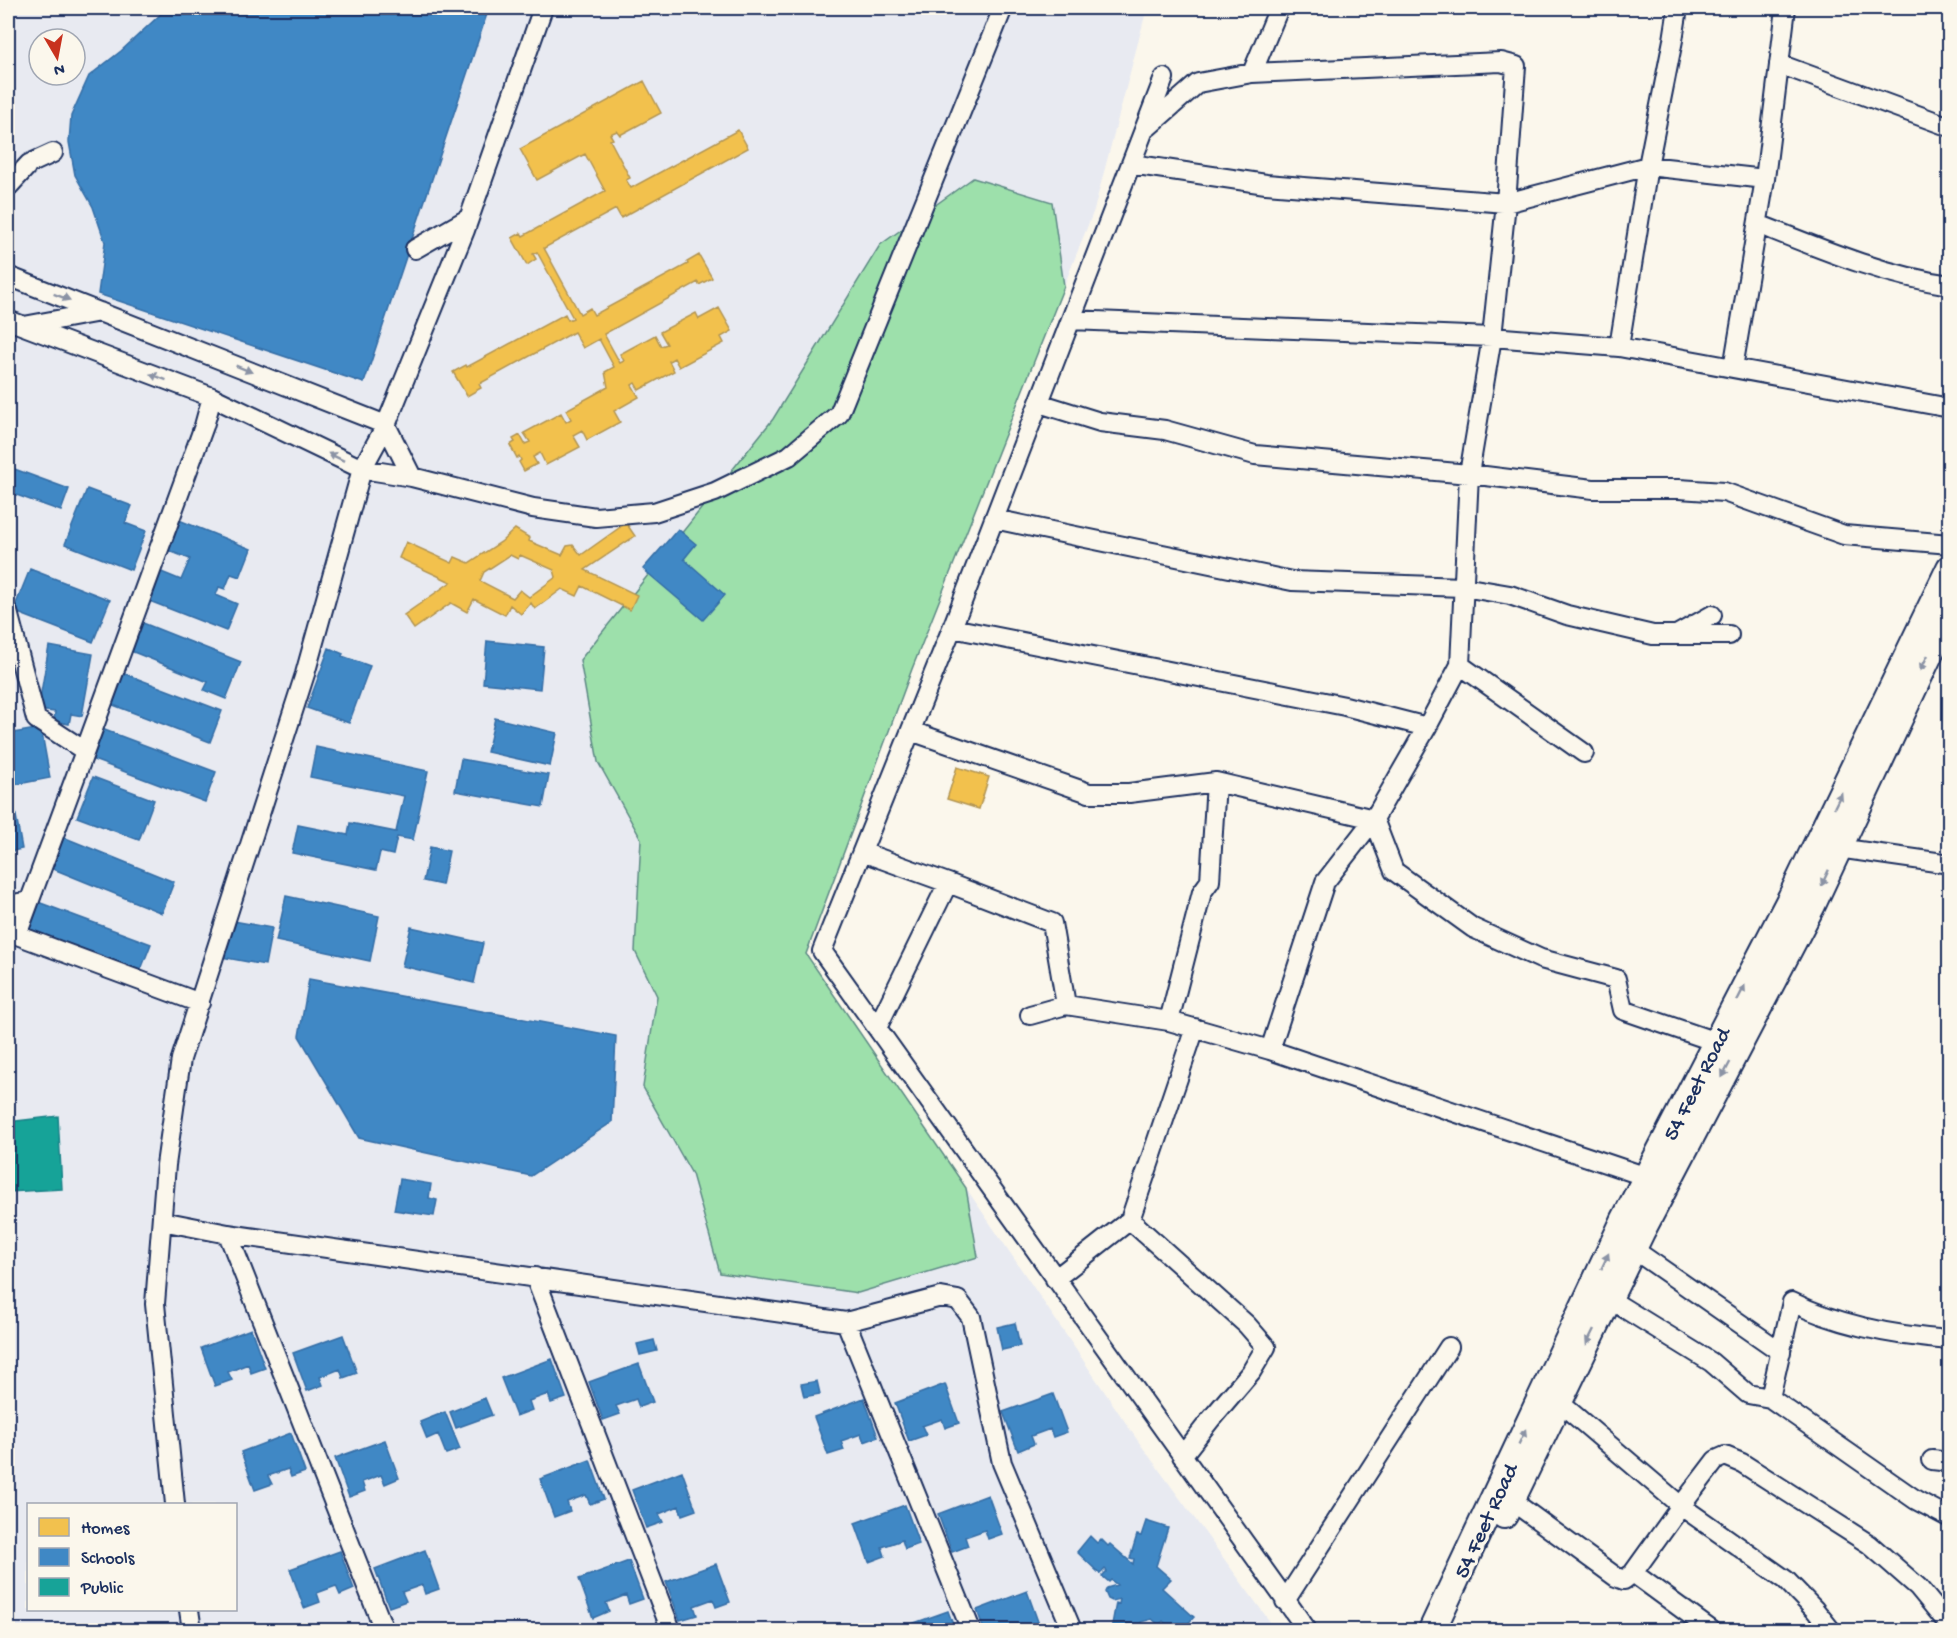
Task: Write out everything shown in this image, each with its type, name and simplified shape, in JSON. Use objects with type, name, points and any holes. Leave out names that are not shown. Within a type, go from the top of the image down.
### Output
[{"type":"street","points":[[175,1503],[155,1304],[166,1165],[181,1059],[305,674],[362,469],[386,425],[469,218],[543,8]]},
{"type":"street","points":[[16,323],[212,397],[362,469],[412,477],[532,508],[596,517],[654,512],[715,492],[789,456],[839,414],[1003,8]]},
{"type":"street","points":[[1252,73],[1279,8]]},
{"type":"street","points":[[1619,347],[1648,166],[1674,40],[1678,8]]},
{"type":"street","points":[[1732,368],[1765,179],[1786,8]]},
{"type":"street","points":[[1144,130],[1198,83],[1252,73],[1501,62],[1516,66],[1506,203],[1492,337],[1469,474],[1460,665],[1374,819],[1325,882],[1270,1050]]},
{"type":"street","points":[[1779,64],[1950,127]]},
{"type":"street","points":[[1164,78],[952,628],[822,951],[1307,1630]]},
{"type":"street","points":[[8,187],[29,164],[53,153]]},
{"type":"street","points":[[1131,164],[1266,184],[1506,203],[1648,166],[1765,179]]},
{"type":"street","points":[[415,249],[469,218]]},
{"type":"street","points":[[1758,224],[1853,262],[1920,281],[1950,285]]},
{"type":"street","points":[[8,276],[386,425],[412,477]]},
{"type":"street","points":[[16,323],[102,312]]},
{"type":"street","points":[[1071,320],[1492,337],[1619,347],[1950,408]]},
{"type":"street","points":[[200,1003],[17,935],[204,426],[212,397]]},
{"type":"street","points":[[1039,403],[1100,422],[1165,430],[1255,455],[1469,474],[1593,489],[1679,489],[1724,492],[1844,535],[1950,544]]},
{"type":"street","points":[[994,519],[1292,581],[1464,587],[1510,595],[1578,618],[1653,635],[1730,635]]},
{"type":"street","name":"54 Feet Road","points":[[1453,1585],[1508,1510],[1633,1249],[1812,905],[1830,841],[1950,568]]},
{"type":"street","name":"54 Feet Road","points":[[1453,1585],[1647,1177],[1716,1042],[1830,841],[1950,610]]},
{"type":"street","points":[[8,612],[36,719],[85,751]]},
{"type":"street","points":[[1676,635],[1712,615]]},
{"type":"street","points":[[952,628],[1346,706],[1427,727]]},
{"type":"street","points":[[1460,665],[1584,753]]},
{"type":"street","points":[[910,731],[1089,793],[1129,793],[1216,782],[1374,819]]},
{"type":"street","points":[[1169,1021],[1202,892],[1210,881],[1216,782]]},
{"type":"street","points":[[1374,819],[1394,871],[1473,928],[1541,959],[1616,979],[1623,1010],[1716,1042]]},
{"type":"street","points":[[1830,841],[1950,864]]},
{"type":"street","points":[[862,852],[1052,923],[1066,1005]]},
{"type":"street","points":[[877,1028],[948,883]]},
{"type":"street","points":[[8,905],[29,901]]},
{"type":"street","points":[[1030,1015],[1066,1005],[1169,1021],[1270,1050],[1647,1177]]},
{"type":"street","points":[[1055,1279],[1130,1220],[1195,1028]]},
{"type":"street","points":[[1130,1220],[1247,1325],[1266,1347],[1251,1372],[1182,1456]]},
{"type":"street","points":[[162,1221],[228,1234],[846,1322],[941,1297],[958,1300],[971,1317],[1002,1463],[1072,1630]]},
{"type":"street","points":[[228,1234],[384,1630]]},
{"type":"street","points":[[1633,1249],[1781,1352]]},
{"type":"street","points":[[535,1277],[671,1630]]},
{"type":"street","points":[[1609,1299],[1711,1362],[1748,1394],[1770,1398],[1916,1500],[1950,1518]]},
{"type":"street","points":[[1770,1398],[1792,1302],[1814,1313],[1900,1336],[1950,1340]]},
{"type":"street","points":[[846,1322],[971,1630]]},
{"type":"street","points":[[1285,1600],[1449,1347]]},
{"type":"street","points":[[1559,1402],[1681,1506],[1786,1580],[1831,1630]]},
{"type":"street","points":[[1512,1501],[1624,1580],[1633,1572],[1716,1460],[1725,1456],[1742,1463],[1869,1544],[1918,1587],[1950,1626]]},
{"type":"street","points":[[1633,1572],[1710,1630]]},
{"type":"street","points":[[1432,1630],[1453,1585]]},
{"type":"street","points":[[189,1611],[192,1630]]},
{"type":"shaded area","points":[[8,8],[1147,8],[1094,210],[912,669],[806,954],[879,1068],[966,1188],[1138,1441],[1276,1630],[8,1630]]},
{"type":"green space","points":[[973,178],[1052,202],[1064,286],[912,669],[806,954],[966,1188],[978,1257],[858,1293],[720,1273],[692,1174],[643,1087],[657,996],[635,951],[641,839],[598,762],[580,660],[773,419],[880,245]]},
{"type":"building: Homes","points":[[644,81],[661,113],[620,135],[617,131],[610,134],[613,139],[610,140],[630,178],[626,180],[631,188],[738,130],[748,148],[621,218],[616,209],[544,248],[580,314],[590,308],[594,315],[688,264],[687,262],[699,255],[712,278],[699,285],[698,282],[604,334],[620,363],[624,361],[620,354],[655,335],[661,346],[667,344],[660,332],[696,313],[699,319],[719,308],[732,331],[721,337],[724,343],[679,367],[674,358],[669,361],[674,371],[639,390],[635,383],[632,385],[639,397],[614,411],[620,422],[587,440],[582,430],[573,435],[580,447],[546,465],[540,453],[533,457],[537,464],[524,471],[519,462],[521,460],[519,456],[517,458],[510,445],[515,442],[513,439],[520,435],[525,444],[530,442],[524,433],[561,413],[566,422],[571,419],[566,410],[608,387],[605,372],[614,367],[599,339],[583,348],[574,332],[479,384],[481,388],[467,396],[453,372],[466,365],[467,367],[565,314],[568,320],[573,318],[537,252],[533,254],[536,259],[527,265],[512,238],[521,233],[523,236],[605,191],[585,154],[537,180],[520,149]]},
{"type":"building: Homes","points":[[626,523],[635,536],[585,570],[637,595],[630,610],[582,586],[577,596],[562,589],[535,609],[531,603],[521,614],[510,605],[505,615],[474,599],[467,612],[451,603],[414,629],[404,615],[451,582],[399,558],[406,542],[452,563],[455,557],[469,563],[501,542],[515,529],[530,538],[529,541],[562,555],[567,546],[573,545],[581,555]],"holes":[[[510,555],[518,559],[520,555],[554,570],[556,577],[529,597],[520,590],[513,598],[480,581],[484,572]]]},
{"type":"building: Homes","points":[[957,767],[989,777],[979,809],[947,799]]},
{"type":"building: Schools","points":[[165,8],[489,8],[364,383],[98,294],[105,242],[93,207],[75,175],[69,142],[71,116],[84,87],[87,87],[89,76],[121,51]]},
{"type":"building: Schools","points":[[9,467],[69,489],[61,511],[8,492]]},
{"type":"building: Schools","points":[[87,489],[132,506],[125,523],[146,531],[131,570],[65,544]]},
{"type":"building: Schools","points":[[179,520],[251,549],[240,577],[231,574],[225,589],[219,587],[216,595],[237,604],[226,631],[147,600],[159,571],[181,580],[190,559],[167,550]]},
{"type":"building: Schools","points":[[678,529],[696,544],[684,559],[725,595],[703,620],[643,569]]},
{"type":"building: Schools","points":[[30,569],[110,600],[93,642],[13,611]]},
{"type":"building: Schools","points":[[138,621],[241,662],[226,699],[204,690],[208,682],[126,649]]},
{"type":"building: Schools","points":[[487,641],[544,647],[540,689],[483,683]]},
{"type":"building: Schools","points":[[49,646],[93,654],[82,716],[71,714],[69,724],[54,721],[55,712],[38,710]]},
{"type":"building: Schools","points":[[329,648],[343,654],[342,656],[370,666],[349,723],[307,708]]},
{"type":"building: Schools","points":[[120,672],[222,711],[210,742],[108,703]]},
{"type":"building: Schools","points":[[495,718],[557,733],[550,766],[487,752]]},
{"type":"building: Schools","points":[[41,728],[50,778],[8,786],[8,734]]},
{"type":"building: Schools","points":[[102,729],[216,772],[205,802],[91,759]]},
{"type":"building: Schools","points":[[316,747],[428,771],[413,840],[397,837],[393,855],[380,852],[376,870],[292,853],[298,825],[348,835],[350,823],[396,832],[404,796],[310,777]]},
{"type":"building: Schools","points":[[461,759],[549,775],[543,807],[455,791]]},
{"type":"building: Schools","points":[[93,777],[154,800],[139,840],[77,817]]},
{"type":"building: Schools","points":[[13,799],[22,849],[8,852],[8,800]]},
{"type":"building: Schools","points":[[63,837],[174,882],[162,913],[51,868]]},
{"type":"building: Schools","points":[[430,847],[449,851],[442,885],[423,881]]},
{"type":"building: Schools","points":[[286,896],[379,916],[370,961],[276,941]]},
{"type":"building: Schools","points":[[38,902],[151,944],[140,972],[27,930]]},
{"type":"building: Schools","points":[[228,920],[272,928],[265,965],[221,957]]},
{"type":"building: Schools","points":[[411,927],[483,943],[474,983],[402,966]]},
{"type":"building: Schools","points":[[309,979],[616,1036],[612,1122],[531,1176],[359,1138],[299,1036]]},
{"type":"building: Schools","points":[[400,1179],[431,1184],[429,1198],[437,1200],[434,1216],[394,1210]]},
{"type":"building: Schools","points":[[1015,1323],[1020,1346],[1002,1350],[997,1327]]},
{"type":"building: Schools","points":[[251,1329],[265,1368],[251,1373],[248,1364],[228,1372],[232,1380],[215,1386],[201,1348]]},
{"type":"building: Schools","points":[[343,1335],[357,1373],[343,1378],[340,1369],[320,1377],[323,1385],[307,1391],[293,1353]]},
{"type":"building: Schools","points":[[654,1340],[657,1351],[640,1355],[637,1344]]},
{"type":"building: Schools","points":[[552,1359],[566,1398],[551,1403],[548,1394],[529,1401],[532,1410],[516,1416],[501,1378]]},
{"type":"building: Schools","points":[[639,1364],[653,1402],[639,1407],[636,1399],[616,1406],[620,1414],[603,1420],[589,1382]]},
{"type":"building: Schools","points":[[817,1381],[820,1394],[804,1397],[801,1384]]},
{"type":"building: Schools","points":[[945,1384],[959,1423],[945,1428],[942,1419],[922,1426],[926,1435],[909,1441],[895,1403]]},
{"type":"building: Schools","points":[[1053,1394],[1067,1432],[1053,1437],[1050,1429],[1031,1436],[1034,1444],[1018,1451],[1003,1412]]},
{"type":"building: Schools","points":[[485,1398],[492,1415],[456,1428],[450,1412]]},
{"type":"building: Schools","points":[[864,1398],[878,1437],[864,1442],[861,1434],[841,1441],[844,1450],[828,1455],[814,1417]]},
{"type":"building: Schools","points":[[445,1412],[460,1449],[446,1454],[438,1434],[427,1439],[420,1422]]},
{"type":"building: Schools","points":[[291,1433],[305,1472],[291,1477],[288,1469],[268,1476],[272,1484],[255,1490],[241,1452]]},
{"type":"building: Schools","points":[[385,1440],[399,1478],[385,1484],[381,1475],[362,1482],[365,1491],[349,1497],[335,1458]]},
{"type":"building: Schools","points":[[590,1460],[604,1499],[590,1504],[586,1495],[567,1502],[570,1511],[554,1517],[540,1479]]},
{"type":"building: Schools","points":[[682,1471],[696,1510],[682,1515],[679,1506],[659,1514],[663,1522],[646,1528],[632,1490]]},
{"type":"building: Schools","points":[[988,1495],[1002,1534],[988,1539],[985,1530],[965,1537],[968,1546],[952,1552],[938,1514]]},
{"type":"building: Schools","points":[[905,1505],[919,1544],[905,1549],[902,1540],[882,1547],[885,1556],[869,1562],[855,1523]]},
{"type":"building: Schools","points":[[1146,1521],[1168,1528],[1156,1566],[1171,1579],[1162,1588],[1194,1617],[1182,1630],[1175,1626],[1172,1630],[1163,1621],[1159,1625],[1152,1619],[1141,1622],[1139,1630],[1111,1630],[1116,1603],[1119,1604],[1120,1599],[1112,1601],[1108,1599],[1105,1592],[1107,1588],[1117,1585],[1102,1576],[1107,1571],[1105,1569],[1100,1574],[1077,1552],[1090,1536],[1097,1543],[1101,1539],[1108,1546],[1110,1544],[1133,1564],[1134,1559],[1130,1558],[1137,1535],[1141,1536]]},
{"type":"building: Schools","points":[[425,1550],[439,1589],[425,1594],[422,1585],[402,1592],[406,1601],[389,1607],[375,1569]]},
{"type":"building: Schools","points":[[340,1551],[354,1589],[340,1595],[336,1586],[317,1593],[320,1602],[304,1608],[290,1569]]},
{"type":"building: Schools","points":[[629,1561],[643,1599],[629,1604],[626,1595],[606,1603],[609,1611],[593,1618],[579,1579]]},
{"type":"building: Schools","points":[[716,1564],[730,1602],[716,1607],[713,1599],[694,1606],[697,1615],[680,1620],[666,1582]]},
{"type":"building: Schools","points":[[1027,1591],[1041,1630],[1025,1630],[1023,1627],[1013,1630],[984,1630],[977,1610]]},
{"type":"building: Schools","points":[[948,1611],[955,1630],[897,1629]]},
{"type":"building: Public","points":[[58,1116],[62,1189],[8,1192],[8,1122]]}]
